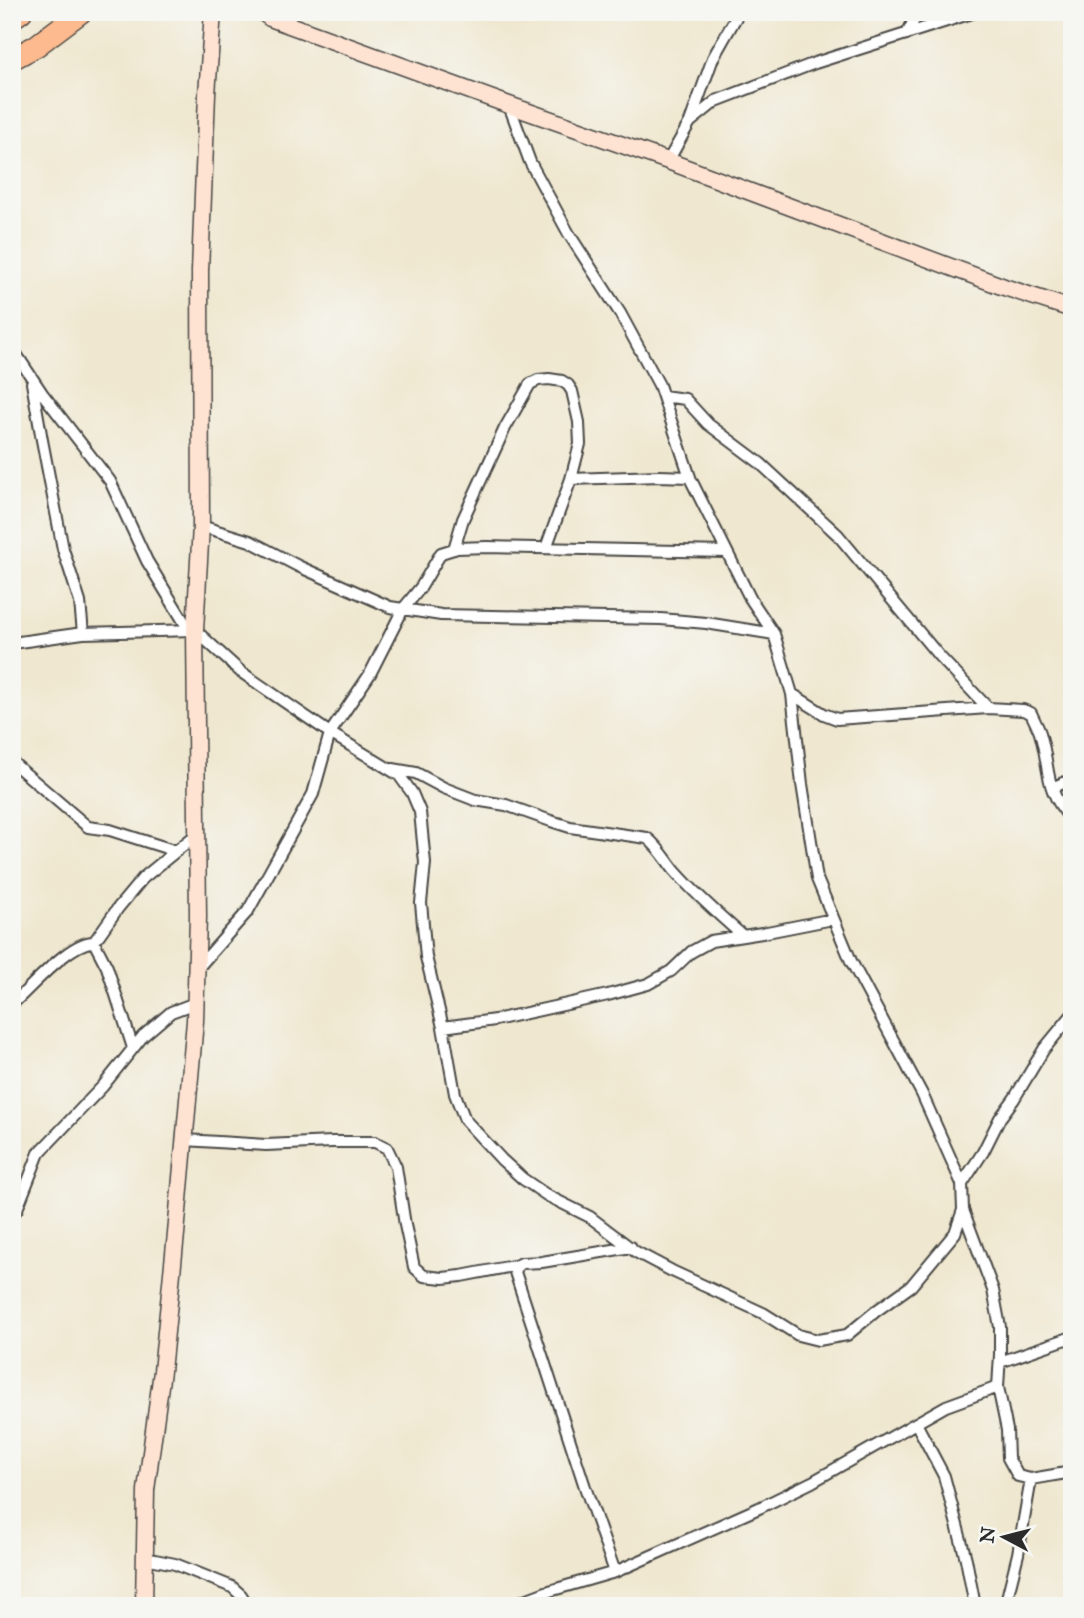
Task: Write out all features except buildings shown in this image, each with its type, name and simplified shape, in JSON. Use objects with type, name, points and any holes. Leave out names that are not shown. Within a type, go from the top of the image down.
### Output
[{"type":"highway","points":[[12,18],[21,12]]},
{"type":"highway","points":[[12,59],[36,46],[81,12]]},
{"type":"street","points":[[144,1606],[146,1490],[162,1371],[185,1140],[195,1003],[198,918],[192,630],[201,526],[200,271],[213,12]]},
{"type":"street","points":[[262,12],[270,18],[668,161],[1004,287],[1072,309]]},
{"type":"street","points":[[668,161],[690,122],[713,58],[739,12]]},
{"type":"street","points":[[907,34],[918,12]]},
{"type":"street","points":[[690,122],[716,101],[816,63],[975,12]]},
{"type":"street","points":[[509,105],[530,162],[569,234],[620,313],[659,385],[690,477],[750,598],[774,634],[792,694],[802,784],[817,879],[851,961],[922,1094],[962,1184],[963,1210],[993,1290],[1000,1327],[998,1387],[1007,1430],[1008,1458],[1018,1476],[1031,1479],[1072,1472]]},
{"type":"street","points":[[12,348],[50,404],[110,481],[147,561],[192,630],[241,672],[330,733],[399,775],[412,793],[420,812],[425,863],[421,902],[426,957],[443,1027],[455,1094],[466,1120],[502,1160],[548,1196],[590,1217],[631,1247],[672,1271],[763,1313],[798,1335],[818,1340],[847,1335],[911,1286],[955,1233],[963,1210]]},
{"type":"street","points":[[31,376],[63,549],[80,602],[83,633]]},
{"type":"street","points":[[454,549],[463,519],[505,428],[530,384],[538,380],[562,381],[568,385],[572,391],[579,422],[580,444],[571,479],[546,548]]},
{"type":"street","points":[[663,396],[685,399],[708,424],[761,463],[838,535],[939,656],[988,708]]},
{"type":"street","points":[[571,479],[690,477]]},
{"type":"street","points":[[201,526],[250,541],[298,566],[390,607],[441,615],[661,619],[774,634]]},
{"type":"street","points":[[196,970],[247,911],[313,794],[330,733],[370,674],[403,609],[421,587],[441,553],[454,549],[487,547],[727,552]]},
{"type":"street","points":[[12,643],[83,633],[192,630]]},
{"type":"street","points":[[792,694],[836,719],[988,708],[1031,713],[1040,732],[1049,783],[1060,807],[1072,820]]},
{"type":"street","points":[[12,762],[88,827],[110,830],[176,852]]},
{"type":"street","points":[[385,767],[416,773],[475,800],[506,805],[570,827],[647,838],[709,907],[743,936]]},
{"type":"street","points":[[1052,788],[1072,779]]},
{"type":"street","points":[[94,942],[143,878],[197,834]]},
{"type":"street","points":[[443,1027],[495,1020],[648,984],[671,971],[691,952],[711,941],[834,919]]},
{"type":"street","points":[[12,1004],[74,948],[94,942]]},
{"type":"street","points":[[94,942],[107,967],[133,1048]]},
{"type":"street","points":[[12,1216],[18,1209],[39,1153],[103,1086],[143,1036],[171,1013],[195,1003]]},
{"type":"street","points":[[962,1184],[1044,1049],[1072,1015]]},
{"type":"street","points":[[185,1140],[266,1144],[375,1142],[387,1148],[396,1167],[414,1267],[424,1276],[461,1276],[522,1263],[631,1247]]},
{"type":"street","points":[[518,1265],[515,1272],[584,1487],[615,1572]]},
{"type":"street","points":[[1000,1362],[1072,1337]]},
{"type":"street","points":[[509,1606],[615,1572],[759,1508],[813,1482],[946,1406],[998,1387]]},
{"type":"street","points":[[916,1423],[944,1476],[966,1559],[975,1606]]},
{"type":"street","points":[[1005,1606],[1018,1554],[1031,1479]]},
{"type":"street","points":[[145,1558],[175,1564],[232,1587],[248,1606]]}]
